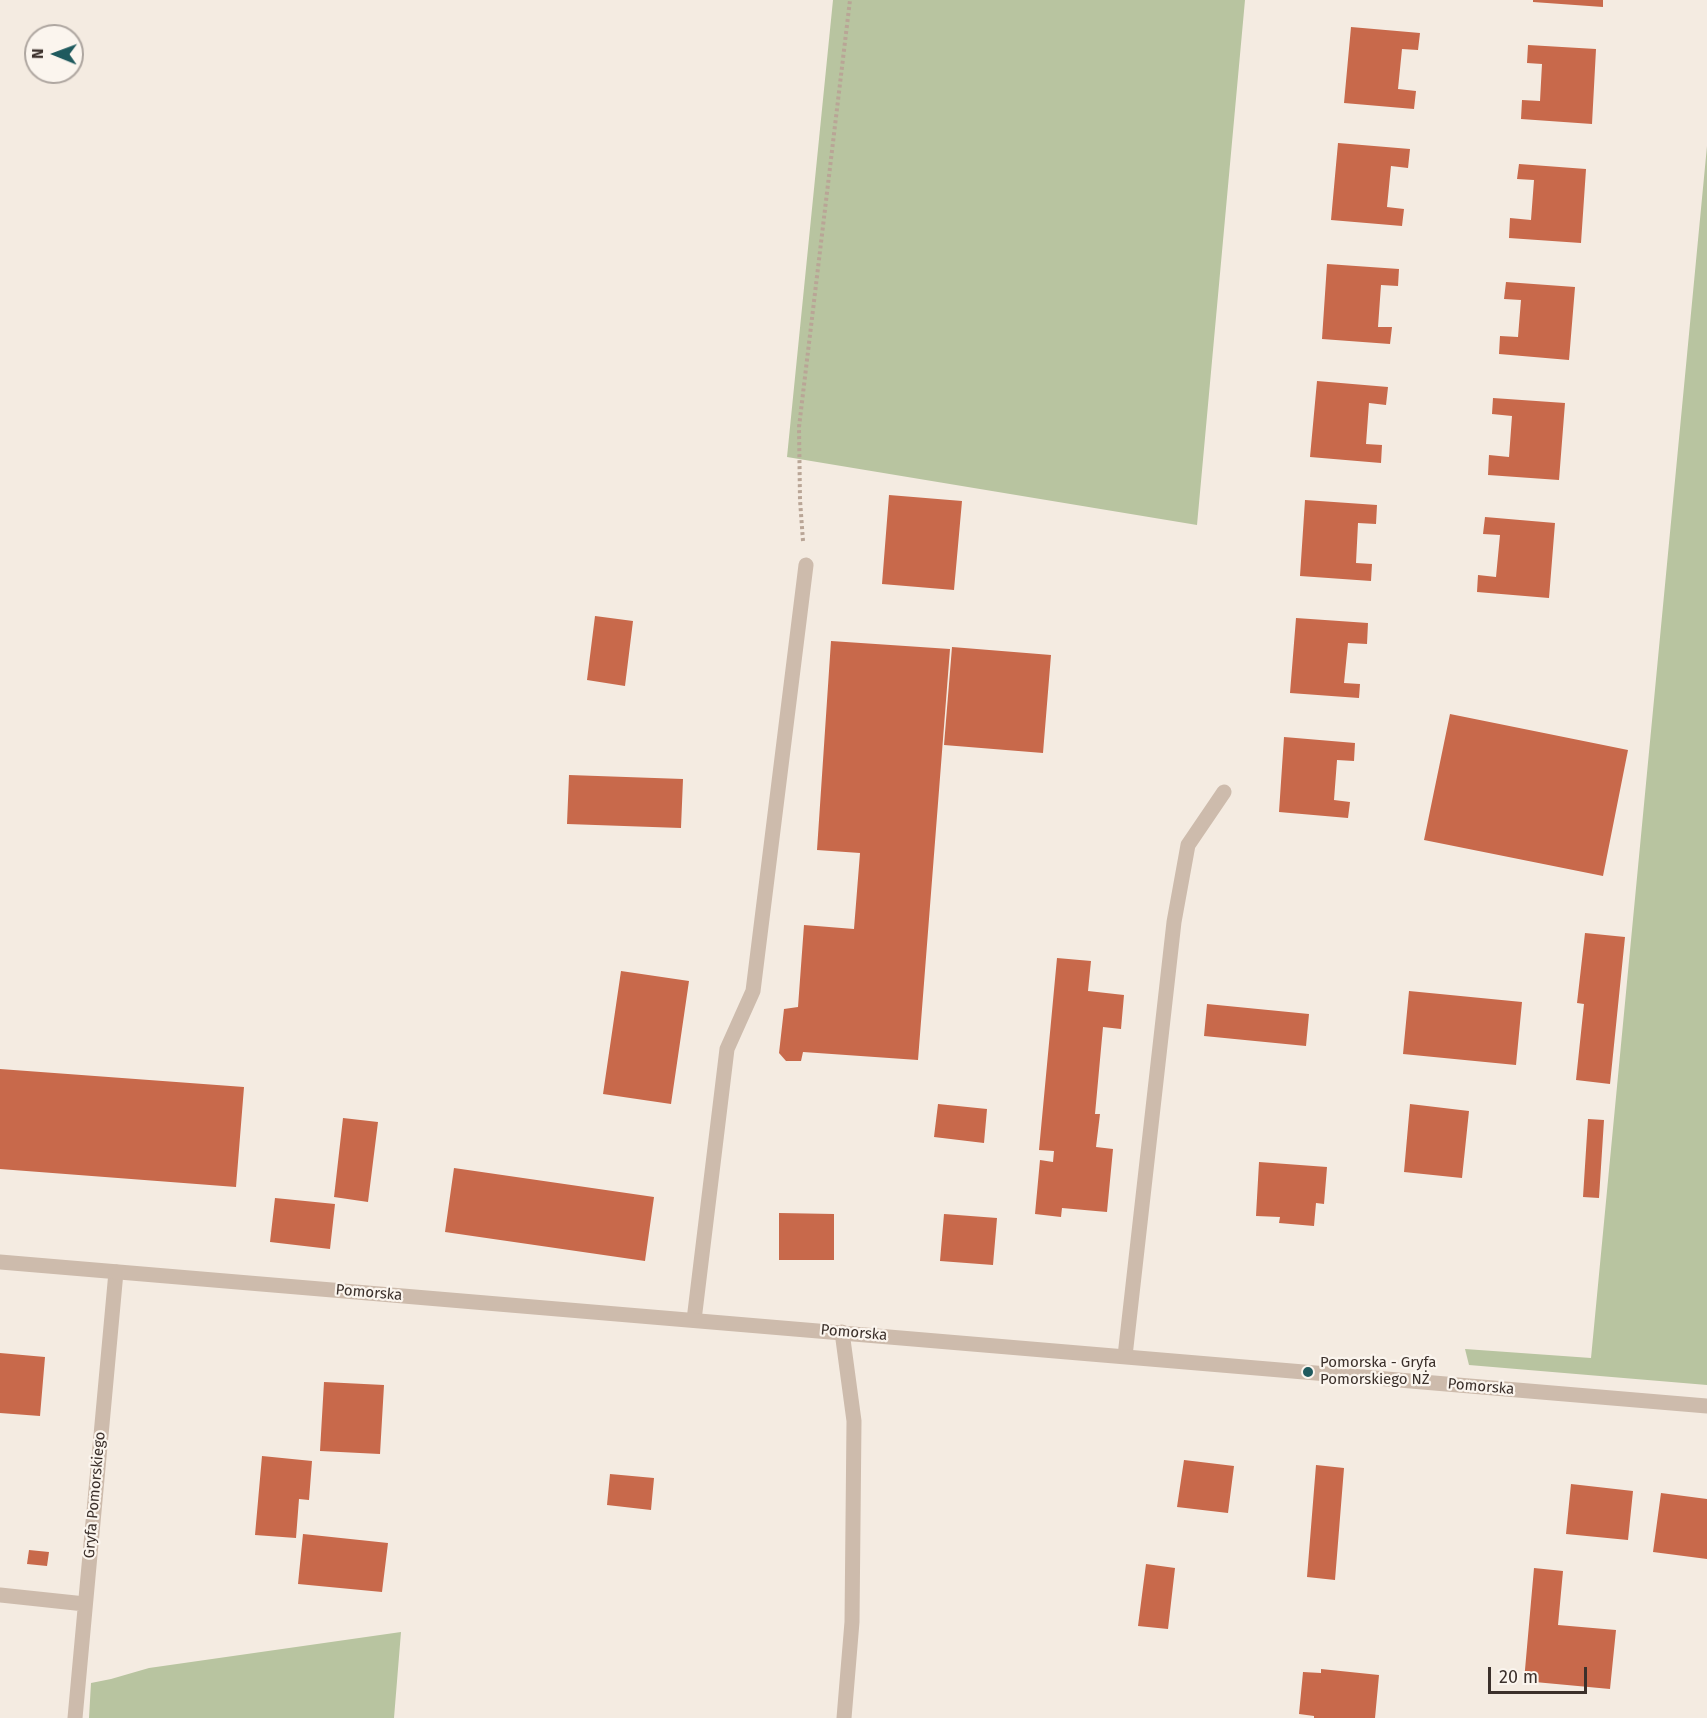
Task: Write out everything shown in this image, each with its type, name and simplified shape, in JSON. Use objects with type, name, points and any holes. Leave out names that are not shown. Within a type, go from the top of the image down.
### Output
[{"type":"street","points":[[694,1320],[727,1048],[753,991],[806,565]]},
{"type":"street","points":[[1125,1356],[1174,922],[1188,845],[1224,792]]},
{"type":"street","name":"Pomorska","points":[[0,1262],[1707,1406]]},
{"type":"street","name":"Gryfa Pomorskiego","points":[[75,1718],[116,1272]]},
{"type":"street","points":[[842,1332],[854,1421],[852,1622],[844,1718]]},
{"type":"street","points":[[0,1595],[85,1604]]},
{"type":"path","points":[[806,565],[800,500],[799,427],[850,0]]},
{"type":"green space","points":[[833,0],[1245,0],[1197,525],[787,457]]},
{"type":"green space","points":[[1707,146],[1707,1385],[1469,1365],[1465,1349],[1591,1358]]},
{"type":"green space","points":[[401,1632],[394,1718],[89,1718],[91,1683],[149,1668]]},
{"type":"building","points":[[1533,0],[1603,0],[1603,7],[1533,2]]},
{"type":"building","points":[[1351,27],[1420,33],[1418,50],[1402,49],[1398,89],[1416,91],[1414,109],[1344,103]]},
{"type":"building","points":[[1528,45],[1596,49],[1592,124],[1521,119],[1522,100],[1540,101],[1542,64],[1527,63]]},
{"type":"building","points":[[1338,143],[1410,149],[1408,168],[1391,166],[1387,207],[1404,209],[1402,226],[1331,220]]},
{"type":"building","points":[[1519,164],[1586,169],[1581,243],[1509,238],[1510,218],[1531,220],[1534,180],[1517,179]]},
{"type":"building","points":[[1327,264],[1399,269],[1398,286],[1381,285],[1378,327],[1392,327],[1390,344],[1322,339]]},
{"type":"building","points":[[1506,282],[1575,287],[1569,360],[1499,354],[1500,336],[1518,337],[1521,300],[1504,299]]},
{"type":"building","points":[[1317,381],[1388,387],[1386,405],[1369,403],[1366,444],[1382,445],[1381,463],[1310,457]]},
{"type":"building","points":[[1493,398],[1565,403],[1559,480],[1488,475],[1489,455],[1509,457],[1512,416],[1492,414]]},
{"type":"building","points":[[889,495],[962,501],[954,590],[882,584]]},
{"type":"building","points":[[1305,500],[1377,505],[1376,524],[1358,523],[1356,563],[1372,564],[1371,581],[1300,576]]},
{"type":"building","points":[[1485,517],[1555,523],[1549,598],[1477,592],[1478,575],[1496,577],[1500,535],[1483,534]]},
{"type":"building","points":[[595,616],[633,621],[625,686],[587,680]]},
{"type":"building","points":[[1296,618],[1368,623],[1367,644],[1348,643],[1344,683],[1360,684],[1359,698],[1290,693]]},
{"type":"building","points":[[831,641],[950,649],[918,1060],[803,1052],[801,1061],[786,1061],[779,1053],[784,1009],[798,1007],[804,925],[854,929],[860,853],[817,850]]},
{"type":"building","points":[[952,647],[1051,655],[1043,753],[944,745]]},
{"type":"building","points":[[1450,714],[1628,750],[1603,876],[1424,840]]},
{"type":"building","points":[[1284,737],[1355,743],[1354,761],[1337,760],[1334,800],[1350,802],[1348,818],[1279,812]]},
{"type":"building","points":[[569,775],[683,779],[681,828],[567,824]]},
{"type":"building","points":[[1585,933],[1625,937],[1610,1084],[1576,1080],[1584,1004],[1577,1003]]},
{"type":"building","points":[[1057,958],[1091,961],[1088,991],[1124,995],[1121,1029],[1103,1027],[1095,1114],[1100,1114],[1096,1147],[1113,1149],[1107,1212],[1062,1208],[1061,1217],[1035,1214],[1040,1160],[1053,1162],[1054,1151],[1039,1150]]},
{"type":"building","points":[[621,971],[689,981],[671,1104],[603,1094]]},
{"type":"building","points":[[1409,991],[1522,1002],[1516,1065],[1403,1054]]},
{"type":"building","points":[[1207,1004],[1309,1014],[1306,1046],[1204,1036]]},
{"type":"building","points":[[0,1069],[244,1087],[236,1187],[0,1169]]},
{"type":"building","points":[[938,1104],[987,1109],[984,1143],[934,1137]]},
{"type":"building","points":[[1410,1104],[1469,1111],[1462,1178],[1404,1172]]},
{"type":"building","points":[[343,1118],[378,1122],[368,1202],[334,1197]]},
{"type":"building","points":[[1588,1119],[1604,1120],[1599,1198],[1583,1197]]},
{"type":"building","points":[[1259,1162],[1327,1167],[1324,1204],[1316,1203],[1314,1226],[1279,1223],[1280,1217],[1256,1216]]},
{"type":"building","points":[[454,1168],[654,1197],[645,1261],[445,1232]]},
{"type":"building","points":[[275,1198],[335,1204],[330,1249],[270,1242]]},
{"type":"building","points":[[779,1213],[834,1214],[834,1260],[779,1260]]},
{"type":"building","points":[[944,1214],[997,1218],[993,1265],[940,1261]]},
{"type":"building","points":[[0,1353],[45,1357],[40,1416],[0,1413]]},
{"type":"building","points":[[324,1382],[384,1385],[380,1454],[320,1451]]},
{"type":"building","points":[[262,1456],[312,1461],[309,1500],[299,1499],[296,1538],[255,1535]]},
{"type":"building","points":[[1184,1460],[1234,1466],[1228,1513],[1177,1507]]},
{"type":"building","points":[[1316,1465],[1344,1468],[1335,1580],[1307,1577]]},
{"type":"building","points":[[610,1474],[654,1478],[651,1510],[607,1505]]},
{"type":"building","points":[[1571,1484],[1633,1491],[1628,1540],[1566,1534]]},
{"type":"building","points":[[1661,1493],[1707,1499],[1707,1559],[1653,1552]]},
{"type":"building","points":[[303,1534],[388,1543],[382,1592],[298,1584]]},
{"type":"building","points":[[29,1550],[49,1552],[47,1566],[27,1564]]},
{"type":"building","points":[[1146,1564],[1175,1568],[1168,1629],[1138,1626]]},
{"type":"building","points":[[1534,1568],[1563,1571],[1558,1625],[1616,1630],[1610,1689],[1524,1681]]},
{"type":"building","points":[[1321,1669],[1379,1675],[1375,1718],[1314,1718],[1314,1716],[1299,1714],[1303,1672],[1321,1673]]},
{"type":"place","name":"Pomorska - Gryfa Pomorskiego NŻ","points":[[1308,1372]]}]
